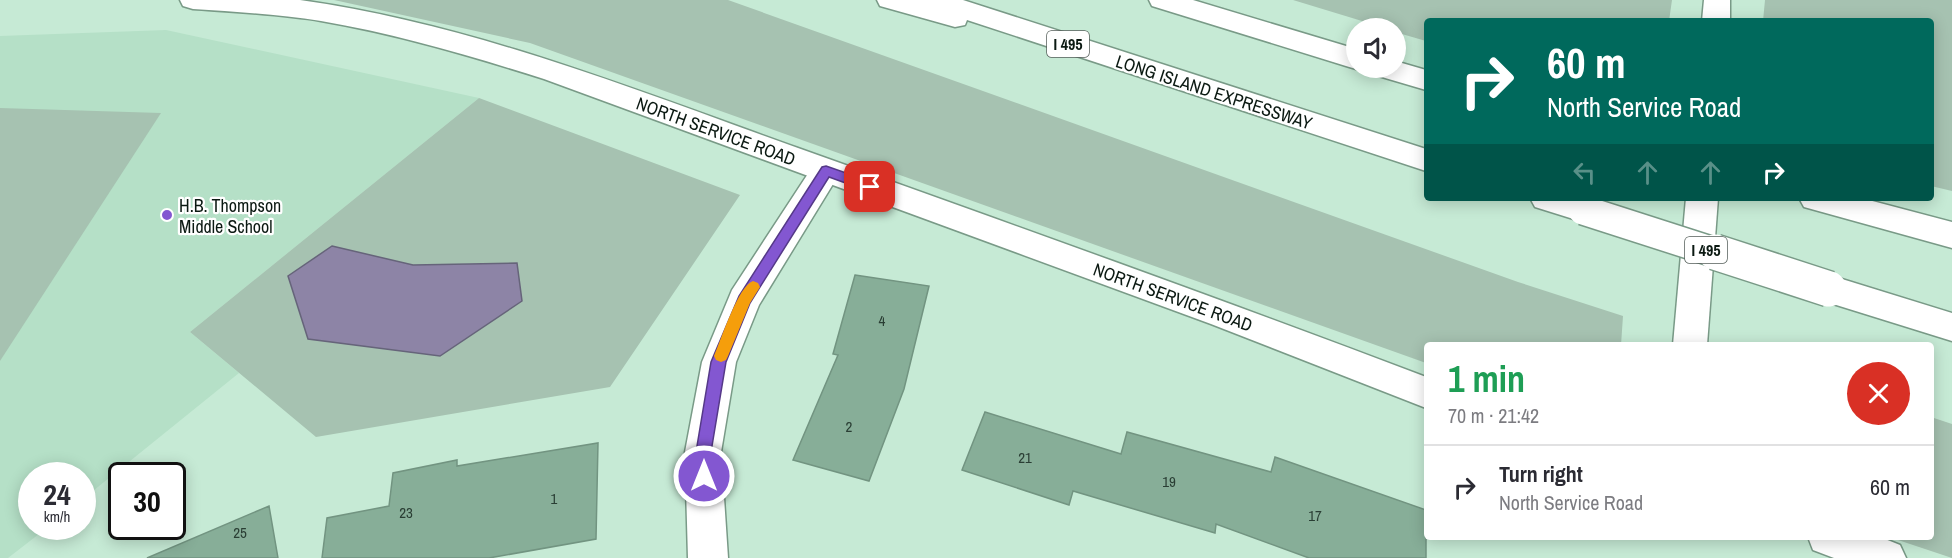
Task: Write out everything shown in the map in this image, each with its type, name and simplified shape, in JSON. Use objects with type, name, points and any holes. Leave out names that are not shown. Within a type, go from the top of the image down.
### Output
[{"type":"main road","name":"NORTH SERVICE ROAD","points":[[193,0],[285,7],[349,17],[475,47],[554,72],[1223,314],[1424,392]]},
{"type":"main road","points":[[890,0],[1201,88]]},
{"type":"main road","name":"LONG ISLAND EXPRESSWAY","points":[[934,0],[1424,159]]},
{"type":"main road","points":[[1162,0],[1346,56]]},
{"type":"main road","points":[[1716,18],[1717,0]]},
{"type":"main road","points":[[1406,74],[1424,79]]},
{"type":"main road","points":[[708,558],[703,452],[719,362],[744,300],[826,171]]},
{"type":"main road","name":"I 495","points":[[1555,201],[1829,290],[1952,327]]},
{"type":"main road","points":[[1690,342],[1702,201]]},
{"type":"main road","points":[[1824,201],[1952,236]]},
{"type":"main road","points":[[1835,540],[1886,558]]},
{"type":"shaded area","points":[[334,0],[728,0],[1518,282],[1623,316],[1621,342],[1424,342],[1424,362],[530,43]]},
{"type":"shaded area","points":[[1293,0],[1672,0],[1669,18],[1424,18],[1424,40],[1406,35],[1406,18],[1352,18]]},
{"type":"shaded area","points":[[1765,0],[1952,0],[1952,191],[1934,187],[1934,18],[1763,18]]},
{"type":"shaded area","name":"H.B. Thompson Middle School","points":[[166,30],[479,98],[190,332],[239,373],[129,462],[108,462],[108,479],[96,488],[96,462],[18,462],[18,540],[31,540],[8,558],[0,558],[0,36]]},
{"type":"shaded area","points":[[479,98],[740,195],[610,387],[316,437],[190,332]],"holes":[[[379,258],[413,265],[516,263],[288,276]]]},
{"type":"shaded area","points":[[0,108],[161,113],[0,361]]},
{"type":"shaded area","points":[[332,246],[413,265],[517,263],[522,301],[440,356],[308,339],[288,276]]},
{"type":"shaded area","points":[[1934,418],[1952,424],[1952,558],[1898,540],[1934,540]]},
{"type":"building","points":[[855,275],[929,286],[904,389],[869,481],[793,460],[838,355],[833,354]]},
{"type":"building","points":[[985,412],[1121,454],[1127,432],[1271,472],[1275,457],[1424,509],[1426,558],[1309,558],[1216,524],[1215,533],[1073,491],[1069,505],[962,470]]},
{"type":"building","points":[[598,443],[596,539],[489,558],[322,558],[327,518],[389,506],[393,473],[457,460],[457,466]]},
{"type":"building","points":[[269,506],[278,558],[147,558]]},
{"type":"slow traffic","points":[[721,356],[744,300],[753,287]]},
{"type":"place","name":"H.B. Thompson Middle School","points":[[167,215]]},
{"type":"route","points":[[704,476],[703,452],[719,362],[744,300],[826,171],[870,187]]}]
